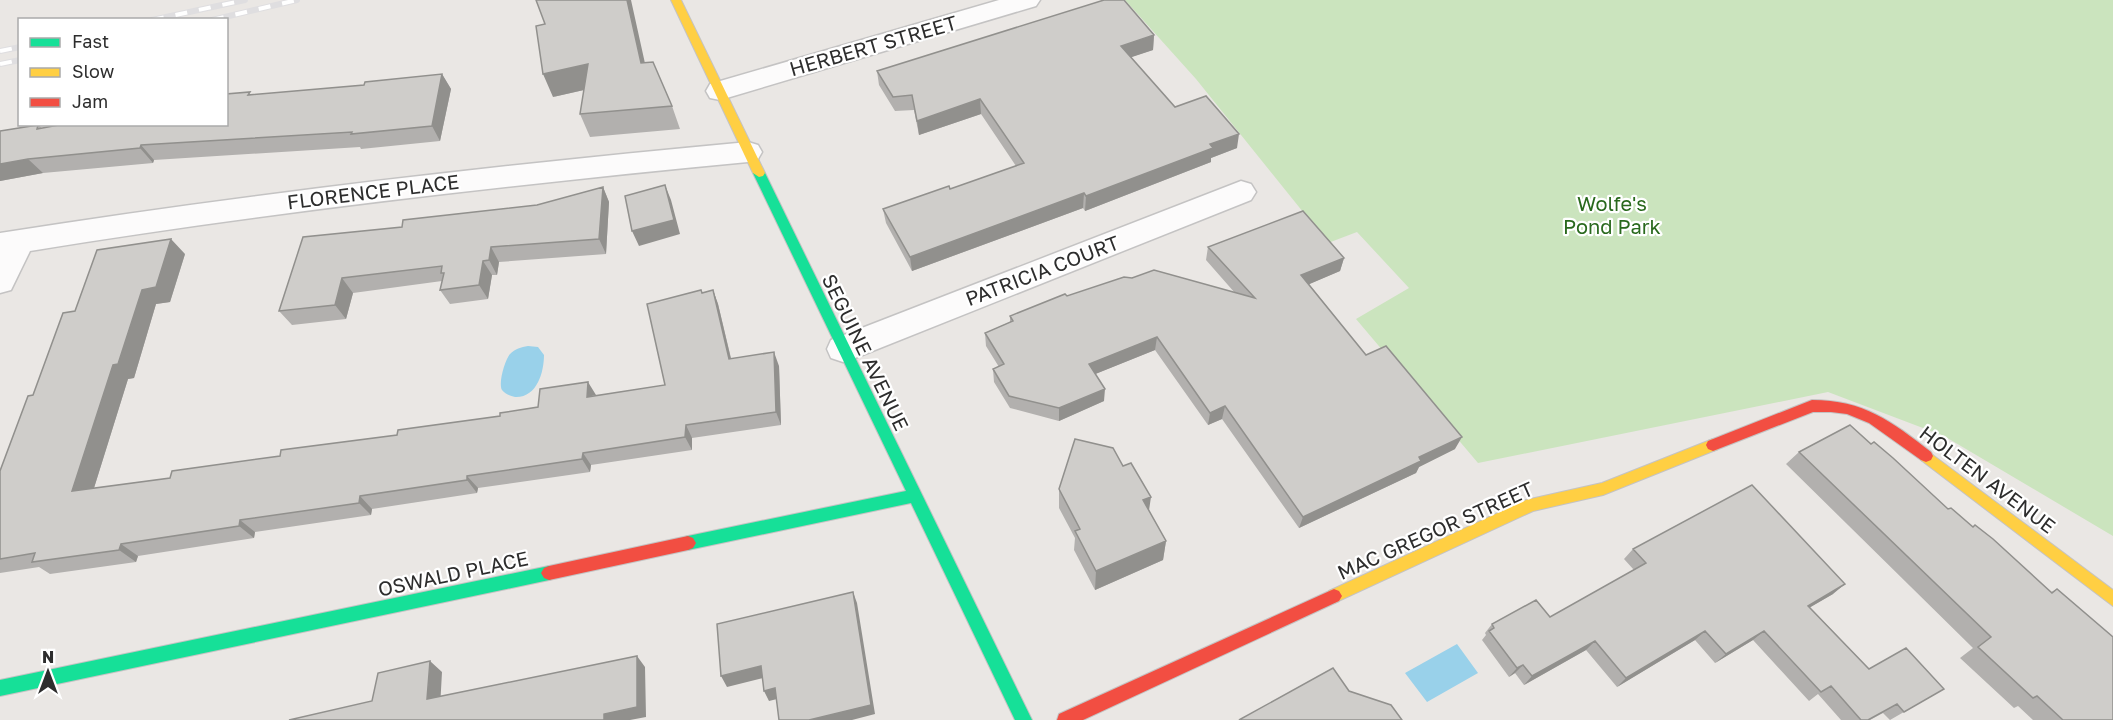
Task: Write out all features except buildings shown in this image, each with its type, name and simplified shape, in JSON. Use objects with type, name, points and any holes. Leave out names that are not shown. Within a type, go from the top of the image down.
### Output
[{"type":"street","name":"SEGUINE AVENUE","points":[[676,0],[1024,720]]},
{"type":"street","name":"HERBERT STREET","points":[[720,91],[1027,0]]},
{"type":"street","name":"FLORENCE PLACE","points":[[10,242],[335,195],[563,168],[748,152]]},
{"type":"street","name":"PATRICIA COURT","points":[[843,348],[1241,192]]},
{"type":"street","points":[[0,282],[10,242]]},
{"type":"street","name":"HOLTEN AVENUE","points":[[1832,404],[1854,409],[1876,418],[2113,599]]},
{"type":"street","name":"MAC GREGOR STREET","points":[[1065,720],[1531,505],[1603,489],[1812,406],[1832,404]]},
{"type":"street","name":"OSWALD PLACE","points":[[0,688],[914,496]]},
{"type":"green space","name":"Wolfe's Pond Park","points":[[1125,0],[2113,0],[2113,536],[1944,436],[1828,392],[1478,463],[1356,319],[1409,288],[1357,232],[1328,243],[1196,79]]},
{"type":"water","points":[[528,346],[538,347],[544,355],[541,376],[529,393],[523,396],[511,396],[506,394],[501,387],[504,366],[512,352]]},
{"type":"water","points":[[1457,644],[1478,673],[1427,702],[1405,673]]},
{"type":"railway","points":[[161,18],[245,0]]},
{"type":"railway","points":[[220,18],[297,0]]},
{"type":"railway","points":[[0,51],[18,47]]},
{"type":"railway","points":[[0,64],[18,60]]},
{"type":"traffic: fast","points":[[759,173],[1024,720]]},
{"type":"traffic: fast","points":[[688,543],[914,496]]},
{"type":"traffic: fast","points":[[0,688],[549,573]]},
{"type":"traffic: slow","points":[[676,0],[759,173]]},
{"type":"traffic: slow","points":[[1334,596],[1531,505],[1603,489],[1713,445]]},
{"type":"traffic: slow","points":[[1926,456],[2113,599]]},
{"type":"traffic: jam","points":[[1713,445],[1812,406],[1831,406],[1847,408],[1874,419],[1887,426],[1926,456]]},
{"type":"traffic: jam","points":[[549,573],[688,543]]},
{"type":"traffic: jam","points":[[1065,720],[1334,596]]}]
